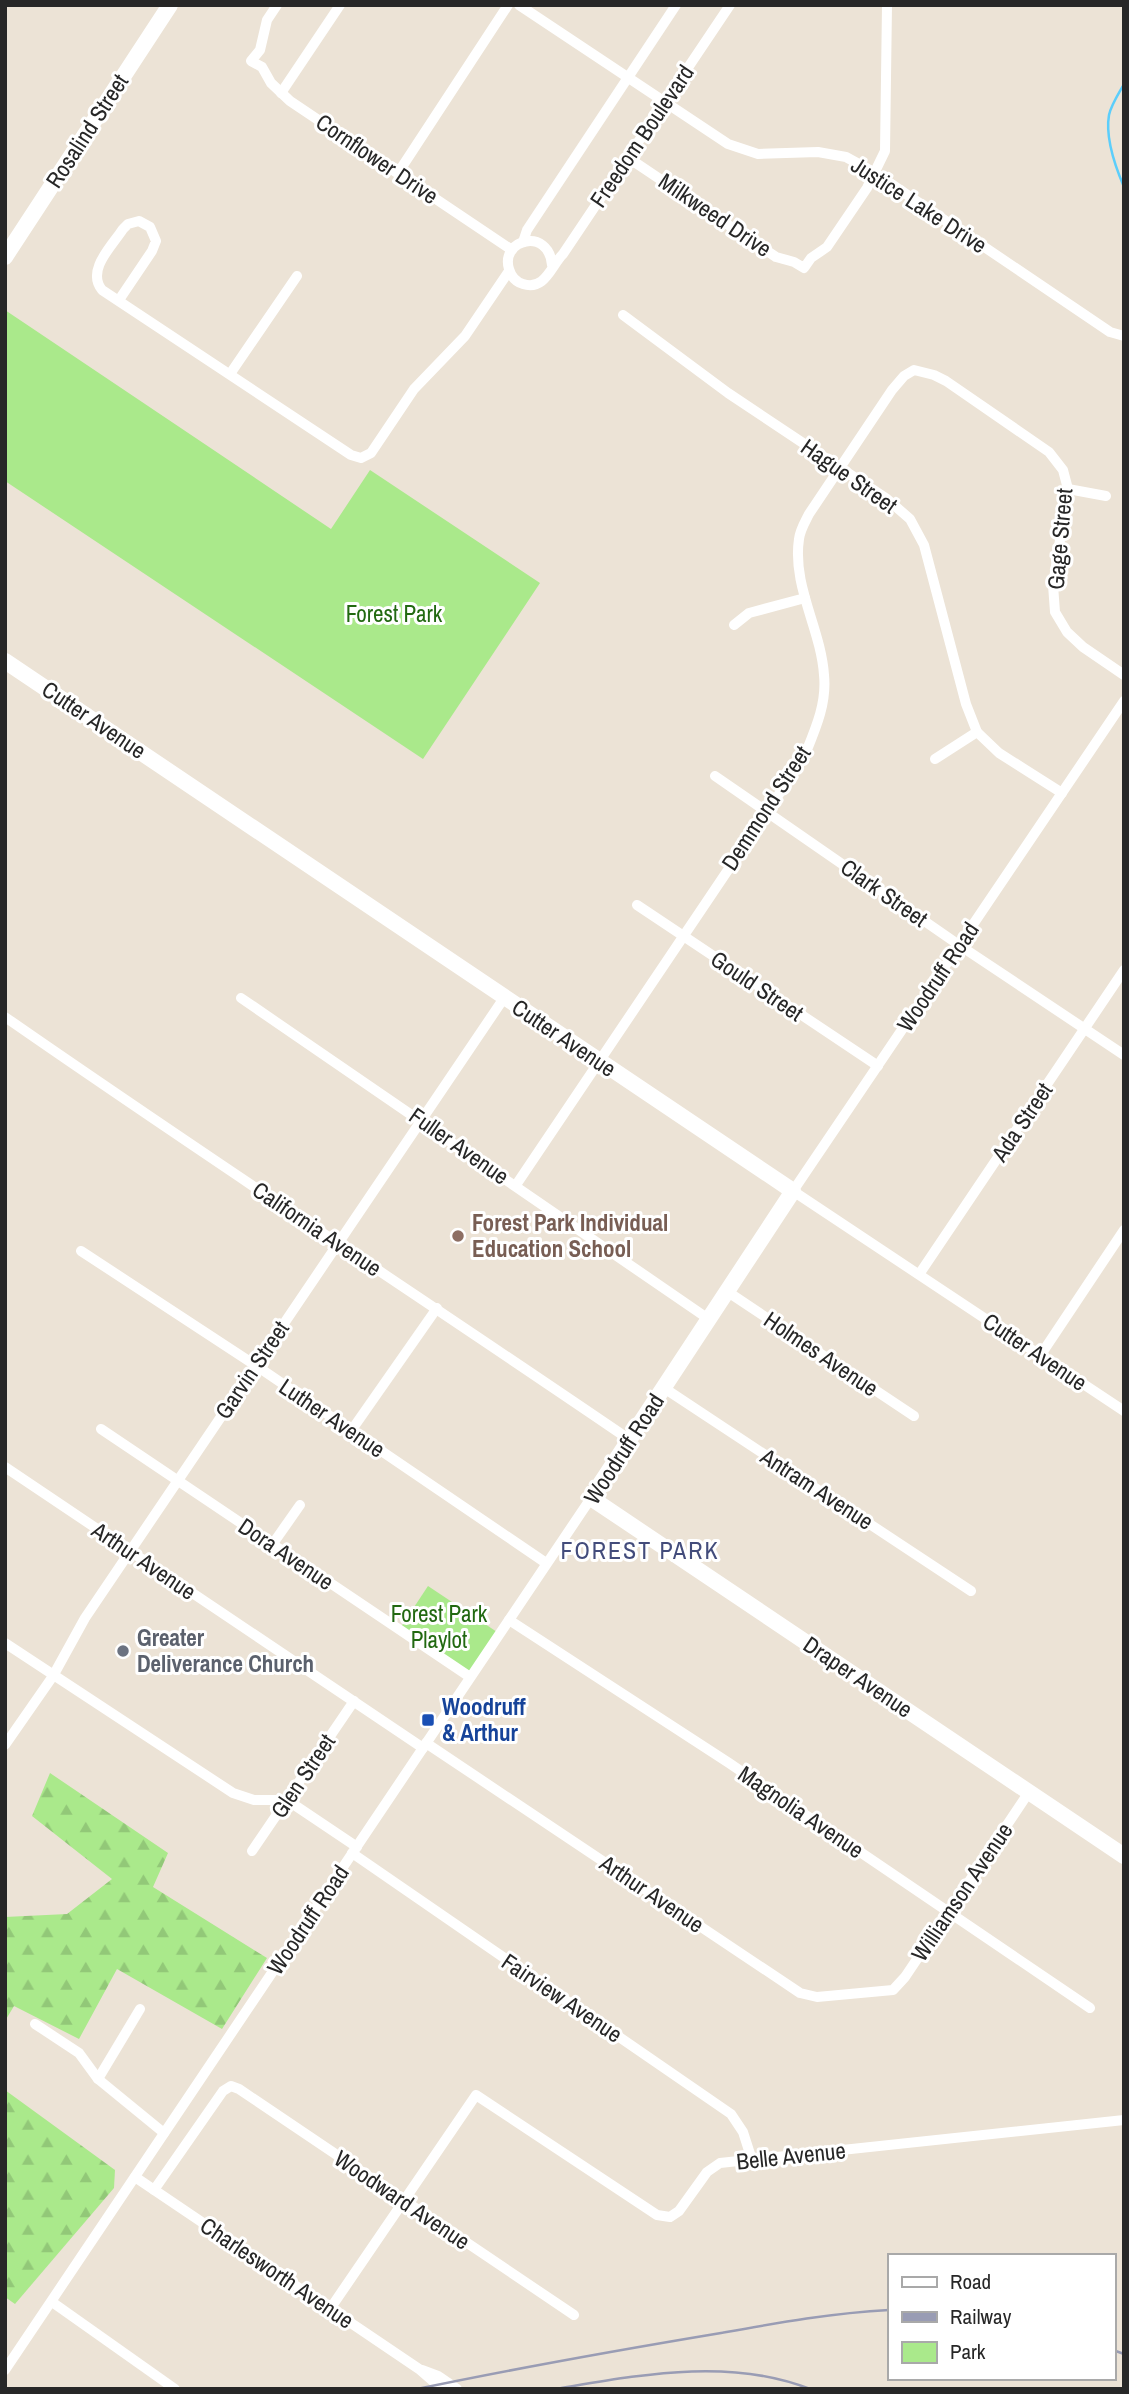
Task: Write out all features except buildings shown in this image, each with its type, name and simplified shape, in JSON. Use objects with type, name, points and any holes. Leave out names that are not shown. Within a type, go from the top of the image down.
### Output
[{"type":"street","name":"Rosalind Street","points":[[5,257],[170,5]]},
{"type":"street","name":"Cornflower Drive","points":[[277,5],[267,20],[260,50],[251,61],[262,67],[271,83],[281,93],[512,250]]},
{"type":"street","points":[[281,93],[340,5]]},
{"type":"street","points":[[398,173],[508,5]]},
{"type":"street","name":"Justice Lake Drive","points":[[519,5],[728,144],[758,154],[818,152],[846,158],[875,173],[1110,332],[1124,336]]},
{"type":"street","name":"Freedom Boulevard","points":[[523,242],[527,230],[676,5]]},
{"type":"street","name":"Freedom Boulevard","points":[[552,265],[563,254],[730,5]]},
{"type":"street","points":[[875,173],[885,151],[887,5]]},
{"type":"street","name":"Milkweed Drive","points":[[628,157],[776,257],[804,268],[811,258],[827,247],[875,173]]},
{"type":"street","points":[[119,300],[156,241],[150,227],[139,221],[128,224],[124,229],[97,269],[97,283],[119,300],[351,455],[361,458],[371,453],[414,389],[466,336],[509,271]]},
{"type":"street","points":[[531,241],[544,246],[552,257],[547,278],[534,285],[519,282],[509,271],[512,250],[523,242],[531,241]]},
{"type":"street","points":[[230,374],[297,276]]},
{"type":"street","name":"Hague Street","points":[[623,315],[728,393],[887,499],[910,519],[924,545],[966,704],[977,732],[999,753],[1062,793]]},
{"type":"street","name":"Demmond Street","points":[[516,1185],[804,757],[821,714],[825,677],[797,562],[799,536],[809,514],[892,390],[904,376],[914,370]]},
{"type":"street","name":"Gage Street","points":[[914,370],[946,381],[1049,452],[1063,470],[1068,489],[1052,585],[1055,612],[1067,632],[1083,647],[1124,675]]},
{"type":"street","points":[[1068,489],[1106,496]]},
{"type":"street","points":[[734,625],[749,613],[805,598]]},
{"type":"street","name":"Cutter Avenue","points":[[5,661],[504,998],[1124,1411]]},
{"type":"street","name":"Woodruff Road","points":[[5,2370],[630,1440],[793,1191],[1124,702]]},
{"type":"street","points":[[934,760],[977,732]]},
{"type":"street","name":"Clark Street","points":[[715,776],[959,945],[1124,1055]]},
{"type":"street","name":"Gould Street","points":[[637,905],[878,1066]]},
{"type":"street","name":"Ada Street","points":[[920,1273],[1124,970]]},
{"type":"street","name":"Fuller Avenue","points":[[241,998],[710,1320]]},
{"type":"street","name":"Garvin Street","points":[[5,1745],[53,1676],[85,1618],[504,998]]},
{"type":"street","name":"California Avenue","points":[[5,1017],[630,1440]]},
{"type":"street","points":[[1040,1356],[1124,1230]]},
{"type":"street","name":"Luther Avenue","points":[[81,1251],[546,1563]]},
{"type":"street","name":"Holmes Avenue","points":[[728,1292],[914,1416]]},
{"type":"street","points":[[351,1431],[437,1308]]},
{"type":"street","name":"Antram Avenue","points":[[664,1388],[971,1591]]},
{"type":"street","name":"Dora Avenue","points":[[102,1429],[471,1677]]},
{"type":"street","name":"Arthur Avenue","points":[[5,1467],[354,1701],[800,1993],[817,1997],[893,1990]]},
{"type":"street","name":"Draper Avenue","points":[[591,1498],[1124,1856]]},
{"type":"street","points":[[272,1545],[300,1505]]},
{"type":"street","name":"Magnolia Avenue","points":[[509,1619],[729,1763],[1090,2008]]},
{"type":"street","points":[[5,1643],[233,1793],[254,1800],[287,1800]]},
{"type":"street","name":"Glen Street","points":[[252,1851],[354,1701]]},
{"type":"street","name":"Williamson Avenue","points":[[893,1990],[949,1913],[1029,1792]]},
{"type":"street","name":"Fairview Avenue","points":[[287,1800],[354,1850],[731,2114],[743,2132],[751,2160]]},
{"type":"street","points":[[98,2079],[140,2009]]},
{"type":"street","points":[[35,2024],[79,2053],[98,2079],[164,2133]]},
{"type":"street","name":"Woodward Avenue","points":[[154,2190],[223,2091],[231,2086],[574,2315]]},
{"type":"street","name":"Belle Avenue","points":[[403,2202],[476,2095],[657,2215],[670,2217],[679,2211],[707,2172],[720,2163],[1124,2120]]},
{"type":"street","name":"Charlesworth Avenue","points":[[135,2177],[419,2369],[442,2389]]},
{"type":"street","points":[[330,2309],[403,2202]]},
{"type":"street","points":[[52,2302],[175,2389]]},
{"type":"street","name":"Charlesworth Avenue","points":[[419,2369],[438,2376],[457,2389]]},
{"type":"green space","name":"Forest Park","points":[[5,310],[331,529],[370,470],[540,583],[423,759],[5,481]]},
{"type":"green space","name":"Forest Park Playlot","points":[[428,1586],[497,1632],[465,1678],[397,1633]]},
{"type":"green space","points":[[50,1773],[168,1853],[153,1887],[267,1958],[222,2029],[117,1969],[79,2039],[14,2006],[5,2021],[5,1917],[67,1914],[112,1879],[32,1816]]},
{"type":"green space","points":[[5,2090],[115,2170],[114,2188],[15,2304],[5,2297]]},
{"type":"waterway","points":[[1124,84],[1111,107],[1108,124],[1112,152],[1124,187]]},
{"type":"railway","points":[[417,2389],[763,2326],[888,2310]]},
{"type":"railway","points":[[1115,2351],[1124,2354]]},
{"type":"railway","points":[[556,2389],[652,2374],[716,2371],[779,2379],[810,2389]]},
{"type":"place","name":"Forest Park Individual Education School","points":[[458,1236]]},
{"type":"place","name":"Greater Deliverance Church","points":[[123,1651]]},
{"type":"place","name":"Woodruff & Arthur","points":[[428,1720]]},
{"type":"district","name":"FOREST PARK","points":[[640,1551]]}]
